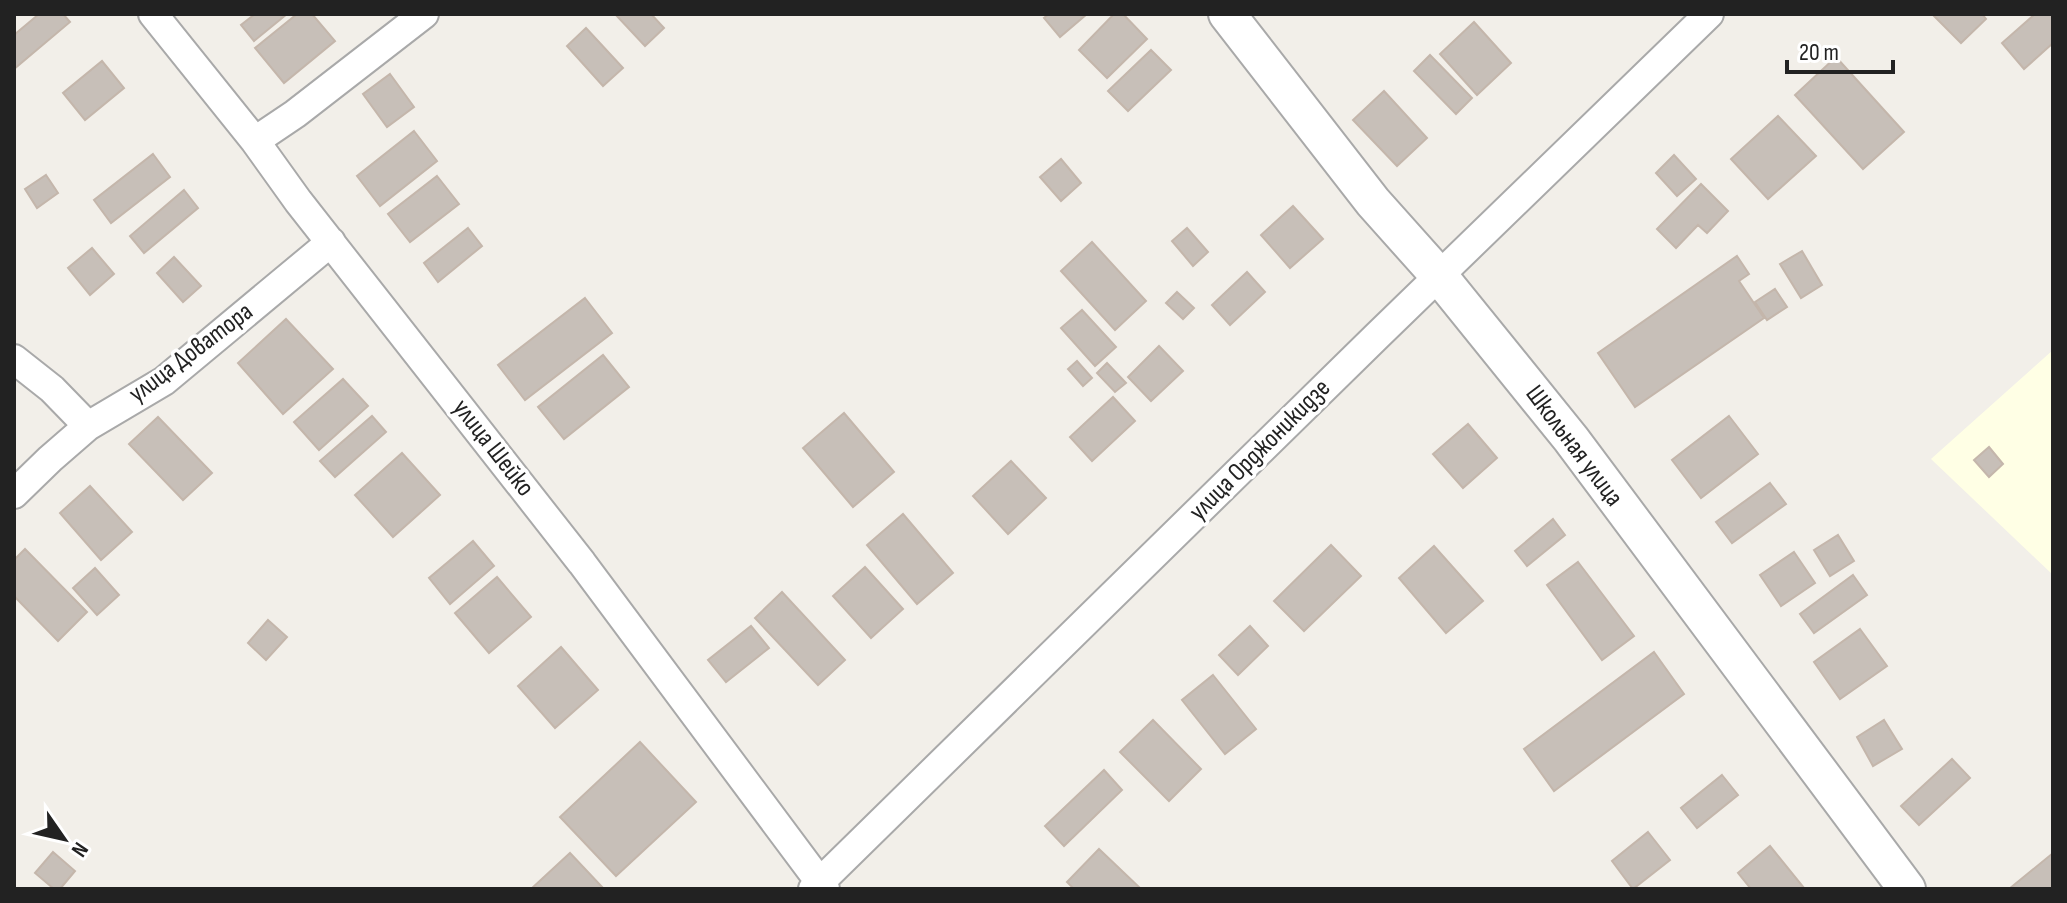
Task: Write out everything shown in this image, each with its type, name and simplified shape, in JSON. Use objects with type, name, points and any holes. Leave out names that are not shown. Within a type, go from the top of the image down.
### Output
[{"type":"street","name":"улица Шейко","points":[[153,14],[582,563],[820,887]]},
{"type":"street","points":[[255,141],[295,114],[424,14]]},
{"type":"street","name":"Школьная улица","points":[[1227,14],[1373,202],[1440,277],[1571,439],[1907,889]]},
{"type":"street","name":"улица Орджоникидзе","points":[[820,887],[1709,14]]},
{"type":"street","name":"улица Доватора","points":[[14,494],[88,426],[164,381],[331,242]]},
{"type":"street","points":[[14,359],[52,389],[88,426]]},
{"type":"shaded area","points":[[2053,350],[2053,575],[1931,459]]},
{"type":"building","points":[[39,14],[63,14],[70,22],[14,69],[14,35]]},
{"type":"building","points":[[255,14],[287,14],[254,41],[241,25]]},
{"type":"building","points":[[297,14],[312,14],[335,41],[284,83],[255,48]]},
{"type":"building","points":[[615,14],[651,14],[664,28],[645,46]]},
{"type":"building","points":[[1049,14],[1087,14],[1060,37],[1044,18]]},
{"type":"building","points":[[1114,14],[1123,14],[1147,39],[1107,78],[1079,50]]},
{"type":"building","points":[[1932,14],[1982,14],[1986,19],[1961,43]]},
{"type":"building","points":[[2035,14],[2053,14],[2053,43],[2024,69],[2002,43]]},
{"type":"building","points":[[1474,22],[1511,63],[1477,95],[1440,54]]},
{"type":"building","points":[[586,28],[623,68],[603,86],[567,46]]},
{"type":"building","points":[[1151,50],[1171,70],[1128,111],[1108,91]]},
{"type":"building","points":[[1430,55],[1472,98],[1456,114],[1414,71]]},
{"type":"building","points":[[1836,57],[1904,132],[1863,169],[1795,95]]},
{"type":"building","points":[[102,61],[124,88],[85,120],[63,93]]},
{"type":"building","points":[[390,74],[414,107],[387,127],[363,94]]},
{"type":"building","points":[[1384,91],[1427,138],[1397,166],[1353,120]]},
{"type":"building","points":[[1778,116],[1816,156],[1768,199],[1731,159]]},
{"type":"building","points":[[414,131],[437,161],[380,206],[357,176]]},
{"type":"building","points":[[153,154],[170,177],[111,223],[94,200]]},
{"type":"building","points":[[1674,155],[1696,179],[1677,196],[1656,173]]},
{"type":"building","points":[[1061,159],[1081,183],[1061,201],[1040,177]]},
{"type":"building","points":[[46,175],[58,193],[37,208],[25,189]]},
{"type":"building","points":[[437,176],[459,204],[410,242],[388,214]]},
{"type":"building","points":[[1701,184],[1728,211],[1707,233],[1698,225],[1676,248],[1657,229]]},
{"type":"building","points":[[184,190],[198,208],[144,253],[130,236]]},
{"type":"building","points":[[1293,206],[1323,239],[1290,268],[1261,235]]},
{"type":"building","points":[[468,228],[482,246],[438,282],[424,263]]},
{"type":"building","points":[[1187,228],[1208,252],[1193,266],[1172,241]]},
{"type":"building","points":[[1092,242],[1146,301],[1115,330],[1061,271]]},
{"type":"building","points":[[92,248],[114,274],[90,295],[68,268]]},
{"type":"building","points":[[1802,251],[1822,285],[1801,298],[1780,264]]},
{"type":"building","points":[[1737,256],[1749,274],[1739,281],[1764,318],[1635,407],[1598,353]]},
{"type":"building","points":[[174,257],[201,286],[183,302],[157,273]]},
{"type":"building","points":[[1247,272],[1265,292],[1230,325],[1212,305]]},
{"type":"building","points":[[1775,289],[1787,307],[1767,320],[1755,302]]},
{"type":"building","points":[[1177,292],[1194,308],[1183,319],[1166,303]]},
{"type":"building","points":[[585,298],[612,333],[525,400],[498,365]]},
{"type":"building","points":[[1082,310],[1116,347],[1095,366],[1061,328]]},
{"type":"building","points":[[286,319],[333,369],[283,414],[238,363]]},
{"type":"building","points":[[1159,346],[1183,371],[1151,401],[1128,377]]},
{"type":"building","points":[[603,355],[629,387],[564,439],[538,407]]},
{"type":"building","points":[[1077,361],[1092,378],[1083,386],[1068,369]]},
{"type":"building","points":[[1107,363],[1126,383],[1115,392],[1097,373]]},
{"type":"building","points":[[343,379],[368,406],[319,450],[294,422]]},
{"type":"building","points":[[1113,397],[1135,421],[1092,461],[1070,437]]},
{"type":"building","points":[[844,413],[894,472],[853,507],[803,448]]},
{"type":"building","points":[[372,416],[386,432],[335,477],[320,461]]},
{"type":"building","points":[[1729,416],[1758,454],[1701,498],[1672,460]]},
{"type":"building","points":[[158,417],[212,473],[183,500],[129,444]]},
{"type":"building","points":[[1468,424],[1497,458],[1463,488],[1433,454]]},
{"type":"building","points":[[1989,447],[2003,464],[1989,477],[1974,460]]},
{"type":"building","points":[[402,453],[440,495],[393,537],[355,495]]},
{"type":"building","points":[[1011,461],[1046,498],[1008,534],[973,496]]},
{"type":"building","points":[[1770,483],[1786,504],[1732,543],[1716,522]]},
{"type":"building","points":[[90,486],[132,532],[101,560],[60,513]]},
{"type":"building","points":[[903,514],[953,573],[917,604],[867,545]]},
{"type":"building","points":[[1553,519],[1565,535],[1527,566],[1515,551]]},
{"type":"building","points":[[1838,535],[1854,561],[1830,576],[1814,550]]},
{"type":"building","points":[[473,541],[494,566],[450,604],[429,578]]},
{"type":"building","points":[[1331,545],[1361,576],[1304,631],[1274,601]]},
{"type":"building","points":[[1434,546],[1483,601],[1446,633],[1399,578]]},
{"type":"building","points":[[25,549],[87,612],[58,641],[14,596],[14,560]]},
{"type":"building","points":[[1794,552],[1815,583],[1781,606],[1760,575]]},
{"type":"building","points":[[1578,562],[1634,636],[1602,660],[1547,585]]},
{"type":"building","points":[[865,567],[903,609],[871,638],[833,596]]},
{"type":"building","points":[[95,568],[119,595],[97,615],[73,588]]},
{"type":"building","points":[[1853,575],[1867,595],[1814,633],[1800,614]]},
{"type":"building","points":[[497,577],[531,617],[489,653],[455,613]]},
{"type":"building","points":[[782,592],[845,660],[818,685],[755,618]]},
{"type":"building","points":[[268,620],[287,637],[266,660],[248,643]]},
{"type":"building","points":[[751,626],[769,648],[726,682],[708,660]]},
{"type":"building","points":[[1250,626],[1268,646],[1238,675],[1219,655]]},
{"type":"building","points":[[1860,629],[1887,666],[1840,699],[1814,662]]},
{"type":"building","points":[[561,647],[598,690],[555,728],[518,686]]},
{"type":"building","points":[[1654,652],[1684,694],[1554,791],[1524,749]]},
{"type":"building","points":[[1213,675],[1256,729],[1225,754],[1182,700]]},
{"type":"building","points":[[1153,720],[1201,769],[1169,801],[1120,752]]},
{"type":"building","points":[[1884,720],[1902,749],[1873,766],[1857,737]]},
{"type":"building","points":[[640,742],[696,802],[616,876],[560,817]]},
{"type":"building","points":[[1952,759],[1970,778],[1919,825],[1901,806]]},
{"type":"building","points":[[1104,770],[1122,790],[1064,846],[1045,826]]},
{"type":"building","points":[[1722,775],[1738,795],[1697,828],[1681,808]]},
{"type":"building","points":[[1648,832],[1670,860],[1633,889],[1612,861]]},
{"type":"building","points":[[1770,846],[1803,889],[1751,889],[1738,873]]},
{"type":"building","points":[[1099,849],[1141,889],[1074,889],[1067,882]]},
{"type":"building","points":[[53,852],[75,871],[60,889],[54,889],[35,873]]},
{"type":"building","points":[[570,853],[604,889],[531,889]]},
{"type":"building","points":[[2053,853],[2053,889],[2009,889]]}]
